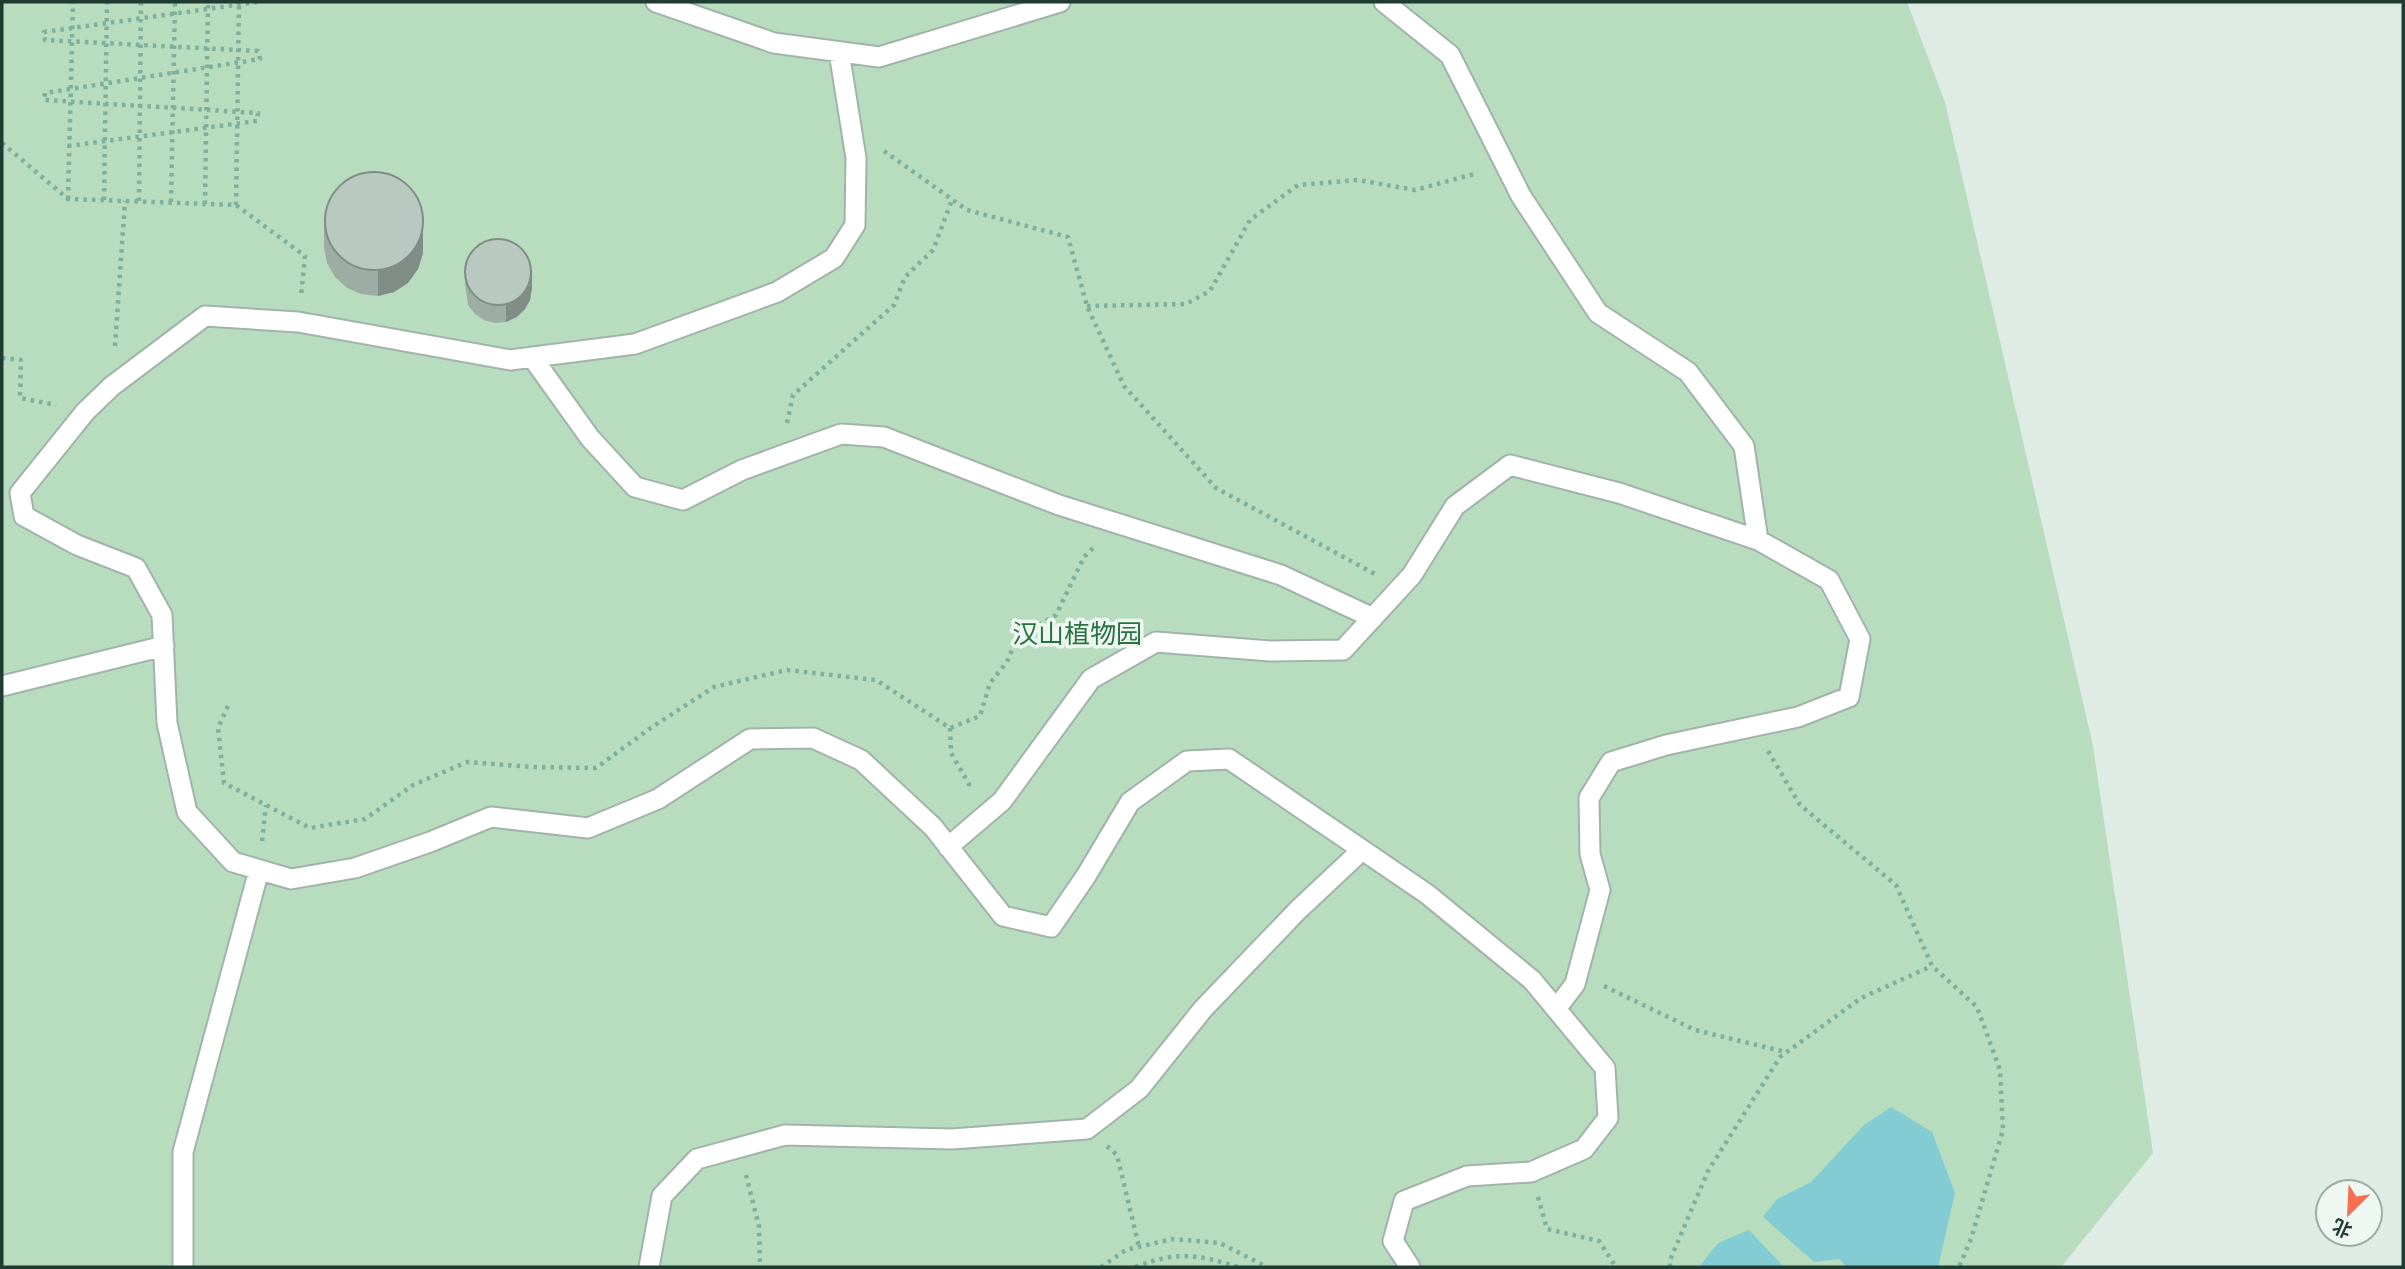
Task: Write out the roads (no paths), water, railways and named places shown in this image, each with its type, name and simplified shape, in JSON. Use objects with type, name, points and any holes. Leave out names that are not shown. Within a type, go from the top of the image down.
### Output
[{"type":"lane","points":[[656,2],[774,43],[879,57],[1060,2]]},
{"type":"lane","points":[[1384,2],[1450,55],[1521,196],[1598,313],[1688,372],[1744,446],[1758,540]]},
{"type":"lane","points":[[839,52],[856,158],[855,225],[834,258],[777,292],[635,344],[510,360],[298,322],[205,316],[112,386],[85,412],[20,493],[24,516],[77,545],[136,568],[162,615],[167,723],[187,813],[233,862],[291,880],[355,868],[491,817],[588,828],[658,800],[750,739],[813,738],[861,760],[933,827],[1003,916],[1051,927],[1086,876],[1130,802],[1187,761],[1229,759],[1427,894],[1532,980],[1605,1068],[1608,1118],[1584,1149],[1531,1172],[1467,1176],[1404,1201],[1392,1241],[1410,1267]]},
{"type":"lane","points":[[532,358],[590,438],[635,488],[682,500],[742,470],[841,434],[884,437],[1059,505],[1281,575],[1373,618]]},
{"type":"lane","points":[[948,846],[1002,801],[1091,679],[1156,642],[1269,651],[1343,650],[1412,575],[1455,506],[1510,465],[1619,493],[1758,540],[1829,580],[1860,639],[1849,696],[1798,717],[1666,745],[1611,762],[1589,798],[1590,854],[1600,890],[1575,984],[1556,1009]]},
{"type":"lane","points":[[2,686],[164,646]]},
{"type":"lane","points":[[649,1267],[662,1195],[697,1159],[785,1135],[952,1139],[1087,1129],[1139,1089],[1203,1009],[1298,910],[1362,849]]},
{"type":"lane","points":[[183,1267],[183,1152],[259,870]]},
{"type":"water","points":[[1891,1107],[1932,1132],[1955,1193],[1938,1267],[1847,1267],[1839,1259],[1814,1262],[1763,1217],[1777,1199],[1811,1182],[1864,1125]]},
{"type":"water","points":[[1749,1230],[1784,1267],[1699,1267],[1718,1243]]},
{"type":"park label","name":"汉山植物园","points":[[1077,634]]}]
